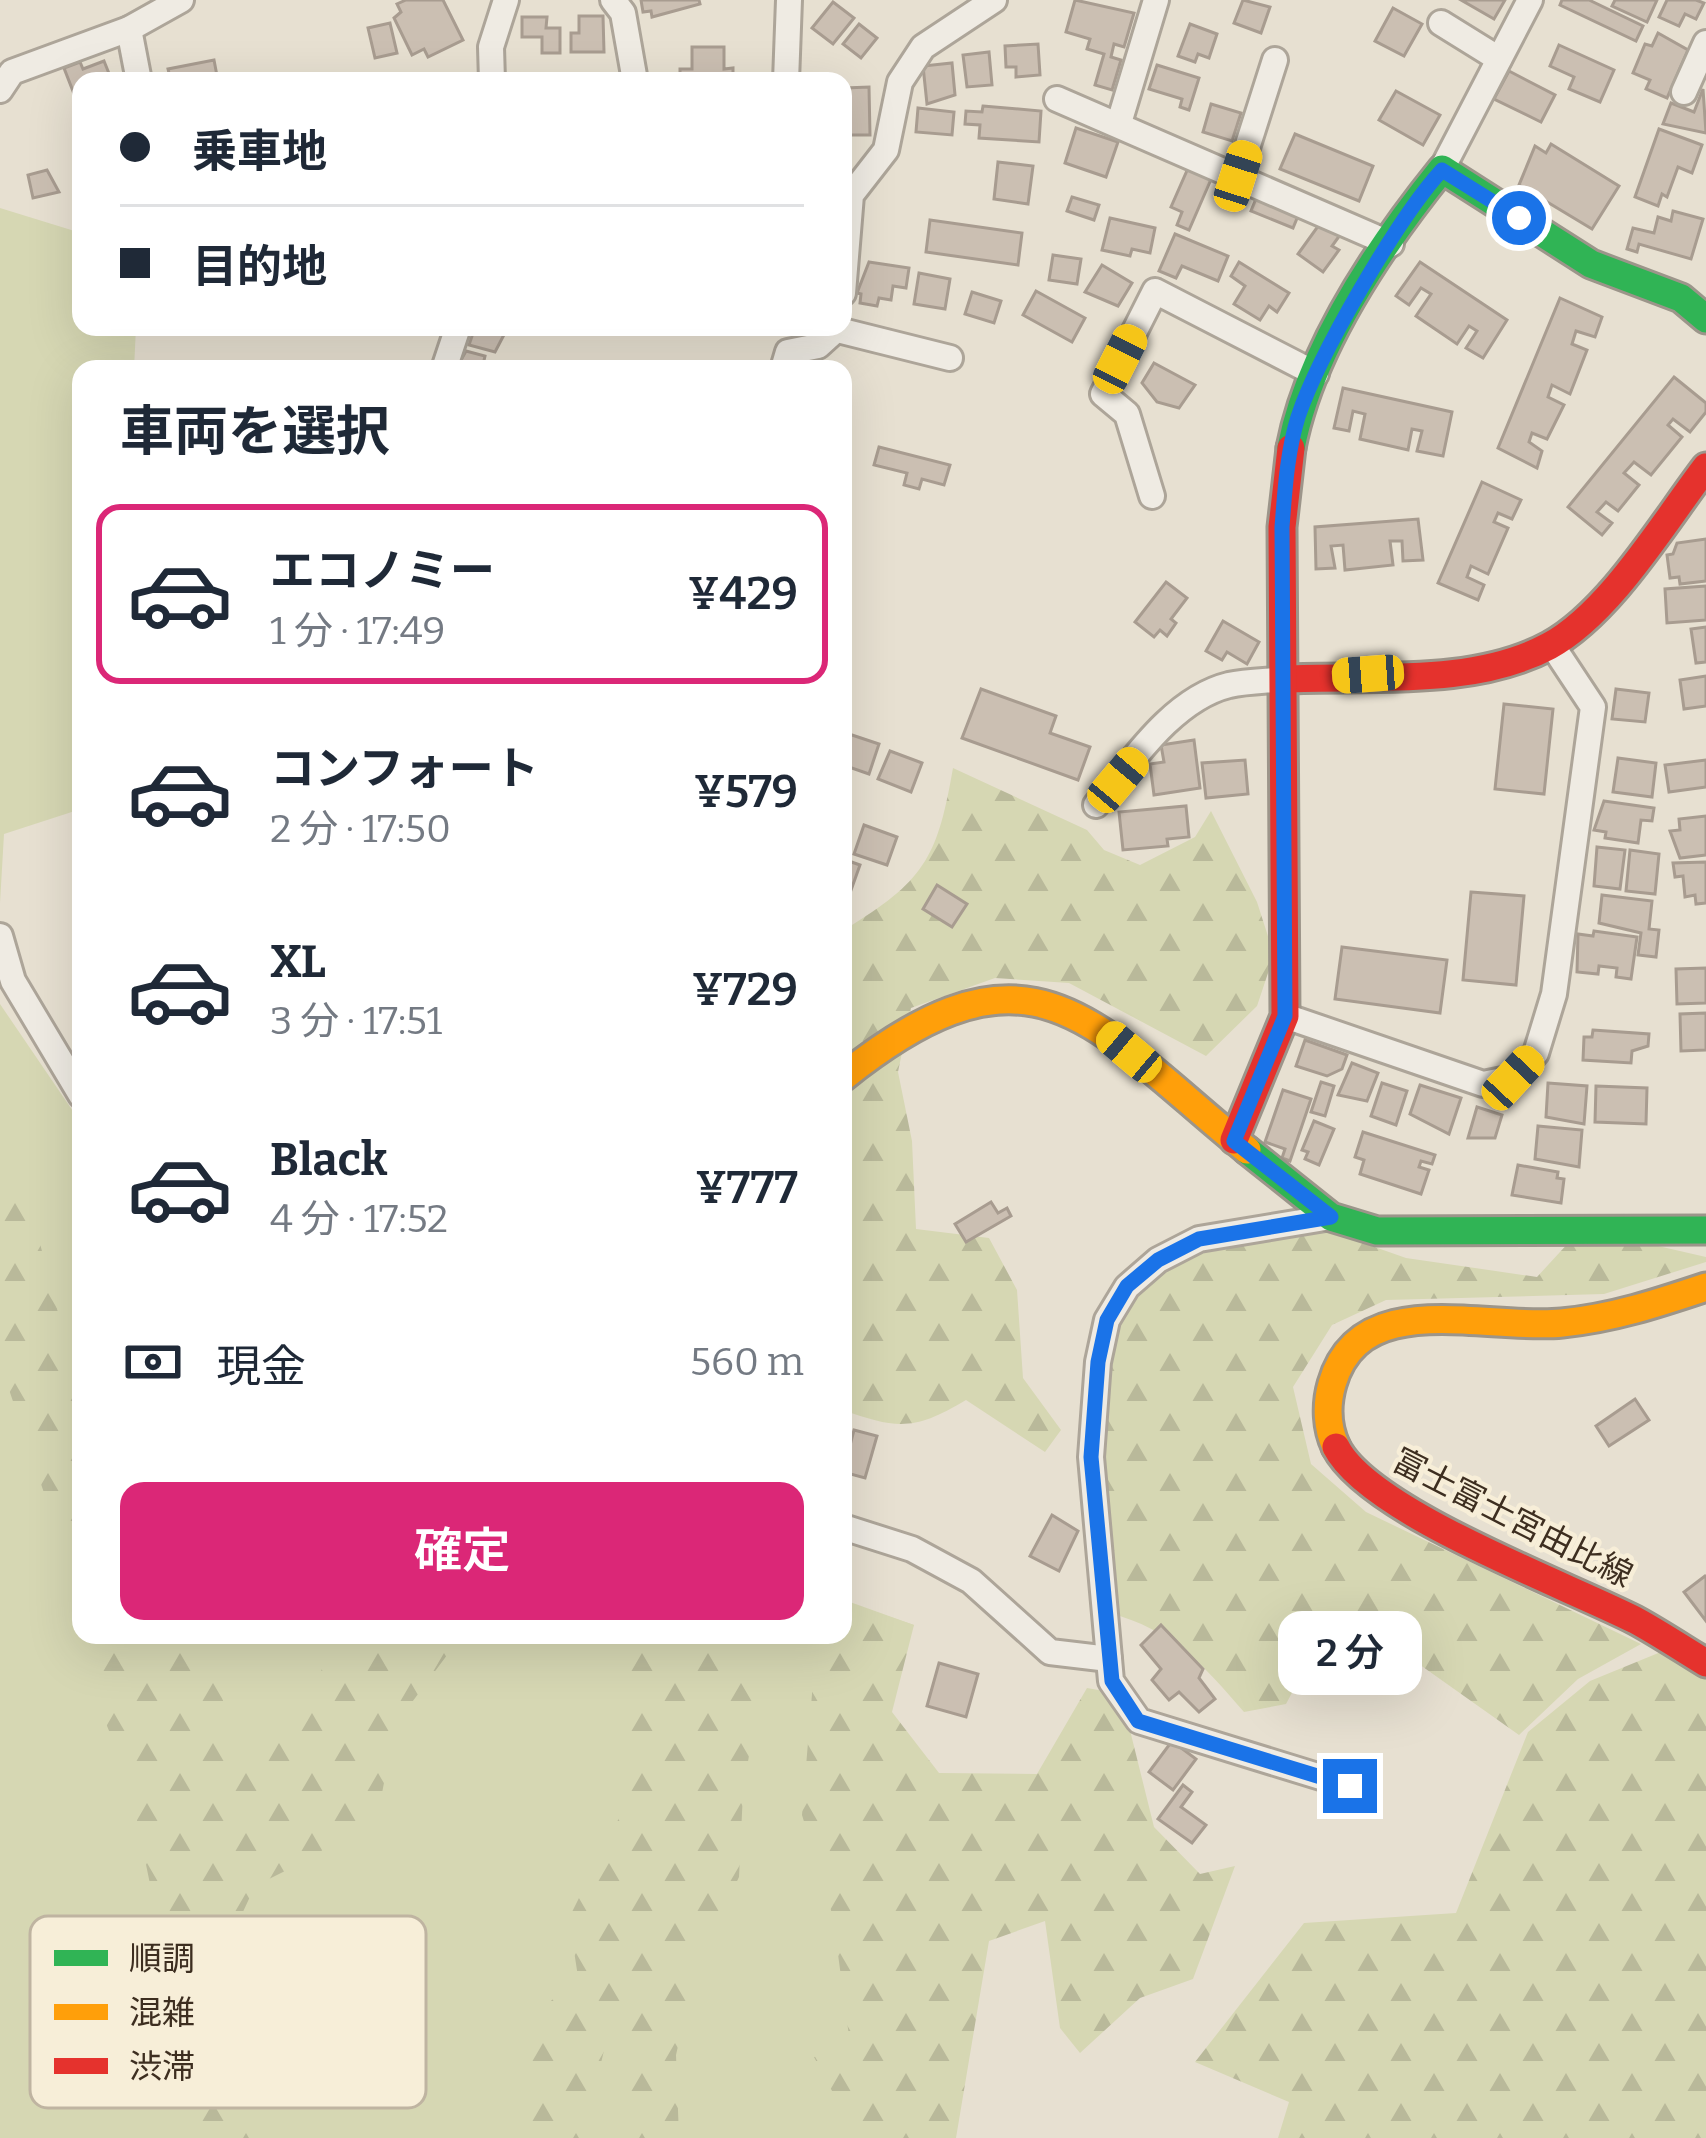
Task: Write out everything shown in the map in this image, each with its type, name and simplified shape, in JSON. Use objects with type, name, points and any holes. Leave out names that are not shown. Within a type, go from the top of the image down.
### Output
[{"type":"street","points":[[0,90],[11,72],[129,29],[181,0]]},
{"type":"street","points":[[492,72],[491,47],[506,0]]},
{"type":"street","points":[[613,0],[623,13],[633,72]]},
{"type":"street","points":[[786,72],[789,0]]},
{"type":"street","points":[[852,194],[886,150],[899,82],[923,47],[994,0]]},
{"type":"street","points":[[1119,123],[1156,0]]},
{"type":"street","points":[[1234,1141],[1285,1016],[1282,527],[1287,463],[1316,374],[1416,199],[1442,170],[1530,0]]},
{"type":"street","points":[[1441,23],[1499,58]]},
{"type":"street","points":[[129,29],[137,72]]},
{"type":"street","points":[[1684,92],[1706,43]]},
{"type":"street","points":[[1238,176],[1275,60]]},
{"type":"street","points":[[1057,99],[1391,244]]},
{"type":"street","points":[[1442,170],[1595,267],[1665,290],[1696,306],[1706,319]]},
{"type":"street","points":[[1152,496],[1127,414],[1103,394],[1155,291],[1316,374]]},
{"type":"street","points":[[852,332],[950,358]]},
{"type":"street","points":[[786,360],[788,352],[818,346],[830,336]]},
{"type":"street","points":[[1096,805],[1160,728],[1226,685],[1491,664],[1552,645],[1593,606],[1706,467]]},
{"type":"street","points":[[1285,1016],[1483,1084],[1513,1078],[1536,1052],[1553,994],[1593,707],[1552,645]]},
{"type":"street","points":[[0,937],[13,981],[72,1080]]},
{"type":"street","points":[[852,1070],[887,1040],[976,998],[1021,994],[1059,1004],[1094,1022],[1331,1217]]},
{"type":"street","points":[[1350,1786],[1138,1721],[1112,1681],[1091,1457],[1107,1320],[1127,1286],[1158,1260],[1199,1239],[1331,1217],[1394,1231],[1706,1230]]},
{"type":"street","name":"富士富士宮由比線","points":[[1706,1287],[1627,1314],[1557,1324],[1396,1321],[1364,1333],[1339,1360],[1328,1399],[1330,1435],[1347,1469],[1404,1508],[1639,1622],[1706,1664]]},
{"type":"street","points":[[852,1530],[912,1549],[971,1581],[1050,1652],[1109,1659]]},
{"type":"green space","points":[[0,208],[72,230],[72,336],[136,336],[134,360],[72,360],[72,812],[4,834],[0,903]]},
{"type":"green space","points":[[953,768],[1087,830],[1104,850],[1140,865],[1195,837],[1211,811],[1257,902],[1274,955],[1257,1006],[1206,1056],[1069,983],[995,978],[911,1008],[898,1072],[912,1141],[916,1229],[989,1238],[1017,1290],[1023,1378],[1061,1430],[1045,1452],[966,1400],[906,1424],[852,1413],[852,925],[913,878],[941,822]]},
{"type":"green space","points":[[0,1004],[72,1110],[72,1644],[852,1644],[852,1604],[914,1625],[816,1799],[869,2138],[0,2138]]},
{"type":"green space","points":[[0,1156],[25,1186],[72,1351],[72,1575],[0,1363]]},
{"type":"green space","points":[[1315,1226],[1406,1258],[1537,1277],[1571,1240],[1645,1243],[1706,1257],[1706,1262],[1604,1294],[1386,1300],[1332,1325],[1293,1387],[1311,1464],[1366,1512],[1641,1644],[1578,1679],[1519,1735],[1392,1645],[1313,1653],[1286,1704],[1244,1712],[1169,1639],[1110,1613],[1099,1417],[1105,1357],[1115,1331],[1153,1280],[1189,1252],[1242,1236]]},
{"type":"green space","points":[[852,1603],[914,1625],[892,1712],[939,1773],[1037,1774],[1087,1688],[1121,1694],[1154,1827],[1200,1874],[1235,1866],[1193,1979],[1140,1998],[1080,2053],[1060,2028],[1045,1921],[989,1941],[956,2138],[857,2138],[814,2057],[851,2051],[833,1917],[802,1815],[813,1682],[831,1644],[852,1644]]},
{"type":"green space","points":[[92,1644],[208,1644],[231,1731],[256,1759],[307,1721],[334,1644],[455,1644],[395,1725],[379,1809],[313,1857],[255,1886],[241,1916],[157,1916],[128,1777],[98,1704]]},
{"type":"green space","points":[[601,1644],[745,1644],[755,1719],[743,1792],[739,1877],[696,1967],[676,2055],[679,2138],[627,2138],[629,2071],[607,2038],[583,2138],[515,2138],[535,2015],[578,1977],[569,1918],[629,1798],[627,1669]]},
{"type":"green space","points":[[1673,1647],[1706,1665],[1706,2138],[1278,2138],[1289,2102],[1195,2062],[1304,1923],[1456,1913],[1528,1732],[1590,1681]]},
{"type":"green space","points":[[198,2108],[269,2108],[266,2138],[196,2138]]},
{"type":"building","points":[[443,0],[463,40],[428,57],[424,49],[412,55],[394,18],[401,12],[397,4]]},
{"type":"building","points":[[641,0],[699,0],[700,4],[652,17],[651,11],[643,12]]},
{"type":"building","points":[[1075,0],[1134,13],[1124,47],[1114,44],[1111,57],[1121,60],[1112,90],[1095,85],[1104,54],[1087,49],[1090,39],[1066,32]]},
{"type":"building","points":[[1243,0],[1270,7],[1261,33],[1234,23]]},
{"type":"building","points":[[1461,0],[1505,0],[1494,19]]},
{"type":"building","points":[[1562,0],[1589,0],[1643,26],[1636,41],[1560,5]]},
{"type":"building","points":[[1615,0],[1657,0],[1647,22],[1612,6]]},
{"type":"building","points":[[1667,0],[1704,3],[1696,19],[1685,14],[1679,26],[1659,17]]},
{"type":"building","points":[[833,2],[854,18],[833,44],[812,28]]},
{"type":"building","points":[[1393,8],[1422,24],[1404,56],[1375,41]]},
{"type":"building","points":[[579,16],[603,16],[604,52],[571,52],[571,33],[579,33]]},
{"type":"building","points":[[522,17],[547,17],[546,28],[560,28],[560,53],[542,53],[542,37],[522,37]]},
{"type":"building","points":[[390,23],[397,53],[375,58],[368,28]]},
{"type":"building","points":[[859,24],[877,38],[861,58],[843,44]]},
{"type":"building","points":[[1190,24],[1217,34],[1209,58],[1198,54],[1195,62],[1178,56]]},
{"type":"building","points":[[1658,33],[1688,50],[1667,98],[1646,89],[1650,80],[1633,73],[1645,44],[1652,46]]},
{"type":"building","points":[[1038,44],[1040,75],[1016,77],[1016,67],[1006,67],[1005,46]]},
{"type":"building","points":[[1559,45],[1614,70],[1600,102],[1569,89],[1574,77],[1550,66]]},
{"type":"building","points":[[692,47],[724,47],[724,69],[733,68],[733,72],[680,72],[692,69]]},
{"type":"building","points":[[989,52],[992,85],[967,87],[963,55]]},
{"type":"building","points":[[214,60],[216,72],[169,72]]},
{"type":"building","points":[[104,61],[108,72],[72,72],[72,89],[64,68],[80,62],[83,69]]},
{"type":"building","points":[[952,63],[955,95],[927,104],[923,66]]},
{"type":"building","points":[[1157,65],[1199,78],[1189,110],[1180,107],[1182,99],[1149,89]]},
{"type":"building","points":[[1509,71],[1555,95],[1541,122],[1494,99]]},
{"type":"building","points":[[869,87],[870,135],[852,135],[852,88]]},
{"type":"building","points":[[1703,89],[1706,133],[1663,124],[1671,103],[1694,112]]},
{"type":"building","points":[[1396,91],[1440,115],[1423,145],[1379,120]]},
{"type":"building","points":[[1211,104],[1241,113],[1232,141],[1203,132]]},
{"type":"building","points":[[983,106],[1041,111],[1039,142],[979,138],[980,125],[965,124],[966,111],[982,112]]},
{"type":"building","points":[[918,108],[954,112],[952,135],[916,132]]},
{"type":"building","points":[[1076,128],[1118,142],[1106,177],[1065,163]]},
{"type":"building","points":[[1659,129],[1702,145],[1692,173],[1678,167],[1667,197],[1662,194],[1658,206],[1635,197]]},
{"type":"building","points":[[1295,134],[1373,166],[1359,201],[1280,169]]},
{"type":"building","points":[[1551,144],[1619,186],[1592,229],[1519,185],[1535,146],[1546,153]]},
{"type":"building","points":[[998,162],[1033,166],[1028,204],[994,199]]},
{"type":"building","points":[[1189,166],[1212,177],[1189,230],[1177,225],[1182,212],[1171,207]]},
{"type":"building","points":[[47,170],[59,192],[33,198],[28,175]]},
{"type":"building","points":[[1258,194],[1300,211],[1293,228],[1251,211]]},
{"type":"building","points":[[1072,197],[1099,205],[1094,220],[1067,211]]},
{"type":"building","points":[[1673,211],[1703,219],[1691,259],[1639,244],[1637,252],[1627,249],[1633,228],[1654,233],[1658,217],[1671,221]]},
{"type":"building","points":[[1110,218],[1155,228],[1150,253],[1132,249],[1130,256],[1102,250]]},
{"type":"building","points":[[930,220],[1022,233],[1018,265],[926,252]]},
{"type":"building","points":[[1321,222],[1340,235],[1332,246],[1339,250],[1323,272],[1298,254]]},
{"type":"building","points":[[1175,234],[1228,256],[1218,281],[1182,266],[1176,278],[1159,271]]},
{"type":"building","points":[[1053,255],[1081,259],[1077,284],[1049,280]]},
{"type":"building","points":[[869,262],[909,268],[906,288],[893,286],[891,300],[879,298],[877,306],[860,303],[857,293]]},
{"type":"building","points":[[1239,262],[1289,293],[1277,312],[1269,306],[1260,320],[1234,304],[1245,286],[1231,276]]},
{"type":"building","points":[[1420,262],[1507,320],[1483,358],[1466,348],[1477,331],[1469,326],[1457,344],[1416,316],[1431,294],[1421,288],[1409,305],[1396,296]]},
{"type":"building","points":[[1102,265],[1132,283],[1118,306],[1085,292]]},
{"type":"building","points":[[919,273],[950,279],[945,309],[914,304]]},
{"type":"building","points":[[1036,291],[1085,318],[1072,342],[1023,315]]},
{"type":"building","points":[[972,292],[1001,301],[994,323],[965,314]]},
{"type":"building","points":[[1560,298],[1602,317],[1595,337],[1576,331],[1572,344],[1587,350],[1570,394],[1552,385],[1548,397],[1564,405],[1547,439],[1532,433],[1529,442],[1542,451],[1537,468],[1498,448]]},
{"type":"building","points":[[472,336],[503,336],[495,352],[469,345]]},
{"type":"building","points":[[466,351],[485,356],[484,360],[461,360]]},
{"type":"building","points":[[1154,363],[1195,385],[1179,408],[1157,402],[1142,383]]},
{"type":"building","points":[[1674,377],[1706,403],[1706,412],[1690,432],[1673,419],[1668,425],[1682,437],[1651,475],[1634,462],[1624,473],[1639,485],[1618,511],[1606,502],[1597,512],[1612,523],[1602,535],[1568,507]]},
{"type":"building","points":[[1343,388],[1452,412],[1443,456],[1417,451],[1422,431],[1412,429],[1408,450],[1360,439],[1365,414],[1353,411],[1349,431],[1334,428]]},
{"type":"building","points":[[879,447],[950,465],[944,485],[922,479],[919,489],[904,485],[907,473],[874,465]]},
{"type":"building","points":[[1482,482],[1521,500],[1512,519],[1498,513],[1494,522],[1508,528],[1488,574],[1471,566],[1467,577],[1484,585],[1478,600],[1438,583]]},
{"type":"building","points":[[1418,519],[1423,560],[1403,561],[1402,541],[1390,541],[1393,565],[1345,570],[1343,545],[1331,546],[1335,568],[1316,569],[1315,527]]},
{"type":"building","points":[[1706,539],[1706,581],[1680,584],[1679,577],[1670,578],[1667,555],[1673,554],[1677,543]]},
{"type":"building","points":[[1166,582],[1187,598],[1171,619],[1176,623],[1167,636],[1160,630],[1154,637],[1135,622]]},
{"type":"building","points":[[1706,586],[1706,620],[1667,623],[1665,589]]},
{"type":"building","points":[[1223,621],[1259,642],[1247,664],[1227,652],[1222,660],[1206,651]]},
{"type":"building","points":[[1706,627],[1706,662],[1696,663],[1691,629]]},
{"type":"building","points":[[1706,676],[1706,706],[1684,709],[1680,680]]},
{"type":"building","points":[[981,689],[1056,716],[1050,733],[1090,747],[1078,780],[962,738]]},
{"type":"building","points":[[1616,689],[1649,693],[1645,722],[1612,719]]},
{"type":"building","points":[[1504,704],[1553,709],[1544,794],[1495,789]]},
{"type":"building","points":[[852,735],[879,744],[869,774],[852,768]]},
{"type":"building","points":[[1194,740],[1200,788],[1154,795],[1150,764],[1164,762],[1161,745]]},
{"type":"building","points":[[890,751],[922,763],[911,792],[878,779]]},
{"type":"building","points":[[1618,758],[1656,763],[1652,797],[1613,792]]},
{"type":"building","points":[[1245,760],[1248,794],[1206,798],[1202,763]]},
{"type":"building","points":[[1706,760],[1706,787],[1669,792],[1665,765]]},
{"type":"building","points":[[1604,801],[1654,808],[1652,821],[1641,820],[1638,843],[1605,838],[1606,832],[1594,830]]},
{"type":"building","points":[[1186,806],[1189,837],[1167,839],[1168,846],[1123,850],[1119,812]]},
{"type":"building","points":[[1706,816],[1706,855],[1680,858],[1670,831],[1680,830],[1679,819]]},
{"type":"building","points":[[864,825],[897,837],[887,865],[854,854]]},
{"type":"building","points":[[1597,847],[1625,850],[1620,889],[1594,886]]},
{"type":"building","points":[[1630,850],[1659,854],[1655,894],[1626,891]]},
{"type":"building","points":[[852,862],[860,865],[852,887]]},
{"type":"building","points":[[1706,862],[1706,903],[1696,904],[1695,895],[1685,897],[1683,876],[1675,877],[1673,863]]},
{"type":"building","points":[[937,885],[967,904],[952,927],[923,909]]},
{"type":"building","points":[[1471,892],[1524,896],[1516,985],[1463,980]]},
{"type":"building","points":[[1602,895],[1652,901],[1649,929],[1659,930],[1656,957],[1638,955],[1641,933],[1599,923]]},
{"type":"building","points":[[1594,931],[1637,937],[1631,979],[1616,977],[1617,968],[1599,966],[1598,974],[1577,972],[1578,934],[1593,936]]},
{"type":"building","points":[[1342,947],[1447,960],[1440,1013],[1335,999]]},
{"type":"building","points":[[1706,968],[1706,1003],[1677,1004],[1676,969]]},
{"type":"building","points":[[1706,1013],[1706,1050],[1681,1051],[1680,1014]]},
{"type":"building","points":[[1593,1030],[1649,1034],[1648,1046],[1632,1051],[1631,1063],[1583,1060],[1584,1037],[1592,1037]]},
{"type":"building","points":[[1305,1040],[1347,1055],[1342,1069],[1327,1076],[1296,1066]]},
{"type":"building","points":[[1352,1063],[1378,1073],[1367,1101],[1338,1095]]},
{"type":"building","points":[[1321,1082],[1334,1086],[1325,1116],[1311,1112]]},
{"type":"building","points":[[1382,1083],[1407,1091],[1396,1125],[1371,1116]]},
{"type":"building","points":[[1548,1083],[1587,1086],[1584,1124],[1546,1117]]},
{"type":"building","points":[[1420,1085],[1461,1098],[1449,1134],[1410,1114]]},
{"type":"building","points":[[1596,1086],[1647,1088],[1646,1124],[1595,1122]]},
{"type":"building","points":[[1283,1090],[1311,1099],[1290,1161],[1282,1158],[1285,1149],[1265,1142]]},
{"type":"building","points":[[1477,1107],[1502,1115],[1495,1138],[1468,1138]]},
{"type":"building","points":[[1314,1121],[1334,1129],[1319,1165],[1305,1159],[1308,1152],[1302,1150]]},
{"type":"building","points":[[1538,1126],[1582,1130],[1579,1167],[1535,1159]]},
{"type":"building","points":[[1363,1132],[1435,1155],[1432,1164],[1421,1161],[1419,1167],[1429,1170],[1421,1194],[1360,1174],[1364,1160],[1355,1157]]},
{"type":"building","points":[[1518,1165],[1558,1172],[1557,1178],[1564,1179],[1561,1203],[1512,1195]]},
{"type":"building","points":[[991,1202],[998,1213],[1007,1208],[1011,1216],[966,1242],[955,1224]]},
{"type":"building","points":[[1635,1399],[1649,1420],[1609,1446],[1596,1426]]},
{"type":"building","points":[[854,1430],[877,1436],[865,1478],[852,1474]]},
{"type":"building","points":[[1052,1515],[1078,1531],[1059,1571],[1030,1556]]},
{"type":"building","points":[[1706,1577],[1706,1621],[1684,1592]]},
{"type":"building","points":[[1161,1625],[1203,1669],[1199,1678],[1215,1699],[1199,1712],[1179,1692],[1169,1700],[1152,1680],[1161,1669],[1141,1645]]},
{"type":"building","points":[[939,1663],[978,1674],[966,1717],[927,1706]]},
{"type":"building","points":[[1172,1741],[1196,1759],[1173,1790],[1149,1772]]},
{"type":"building","points":[[1183,1785],[1192,1792],[1181,1807],[1206,1825],[1192,1843],[1158,1819]]},
{"type":"traffic: fast","points":[[1291,448],[1314,374],[1350,301],[1442,169],[1591,264],[1681,298],[1706,319]]},
{"type":"traffic: fast","points":[[1247,1150],[1331,1217],[1377,1231],[1706,1230]]},
{"type":"traffic: slow","points":[[852,1071],[909,1031],[965,1006],[1014,1000],[1059,1009],[1146,1064],[1247,1150]]},
{"type":"traffic: slow","points":[[1336,1447],[1328,1416],[1332,1384],[1347,1354],[1369,1334],[1429,1320],[1581,1321],[1706,1287]]},
{"type":"traffic: jam","points":[[1234,1140],[1285,1016],[1282,527],[1291,448]]},
{"type":"traffic: jam","points":[[1286,679],[1454,673],[1488,668],[1549,646],[1572,631],[1614,589],[1706,467]]},
{"type":"traffic: jam","points":[[1336,1447],[1355,1472],[1426,1521],[1635,1620],[1706,1663]]},
{"type":"route","points":[[1350,1786],[1138,1721],[1112,1681],[1091,1457],[1098,1362],[1107,1320],[1127,1286],[1158,1260],[1199,1239],[1331,1217],[1234,1141],[1269,1065],[1285,1016],[1282,527],[1287,463],[1298,417],[1316,374],[1416,199],[1442,170],[1519,218]]}]
